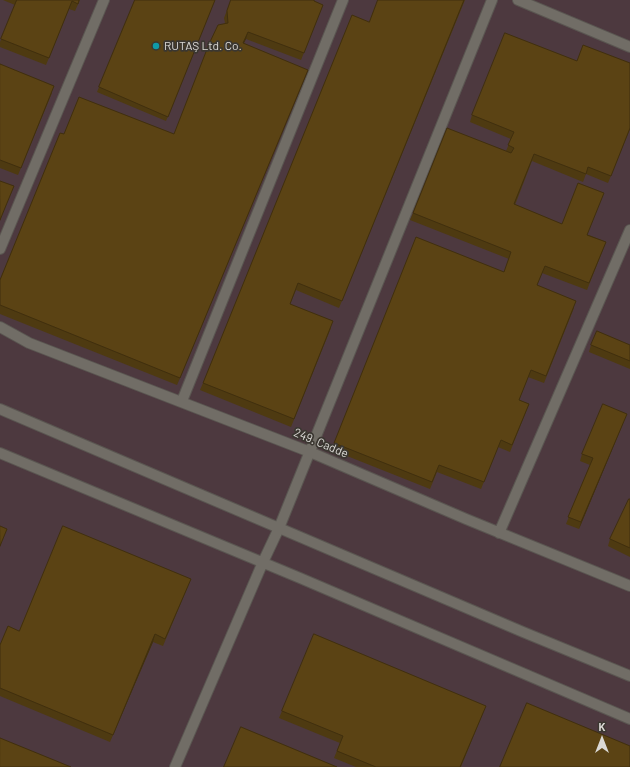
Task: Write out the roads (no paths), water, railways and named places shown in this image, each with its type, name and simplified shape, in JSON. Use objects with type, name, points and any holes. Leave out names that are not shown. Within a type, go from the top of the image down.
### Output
[{"type":"street","points":[[0,249],[104,0]]},
{"type":"street","points":[[182,402],[343,0]]},
{"type":"street","points":[[175,767],[279,528],[492,0]]},
{"type":"street","points":[[518,0],[630,47]]},
{"type":"street","points":[[499,532],[630,230]]},
{"type":"street","name":"249. Cadde","points":[[0,327],[29,343],[310,452],[630,586]]},
{"type":"street","points":[[0,409],[516,629],[630,676]]},
{"type":"street","points":[[0,453],[263,562],[630,719]]},
{"type":"place","name":"RUTAŞ Ltd. Co.","points":[[156,46]]}]
